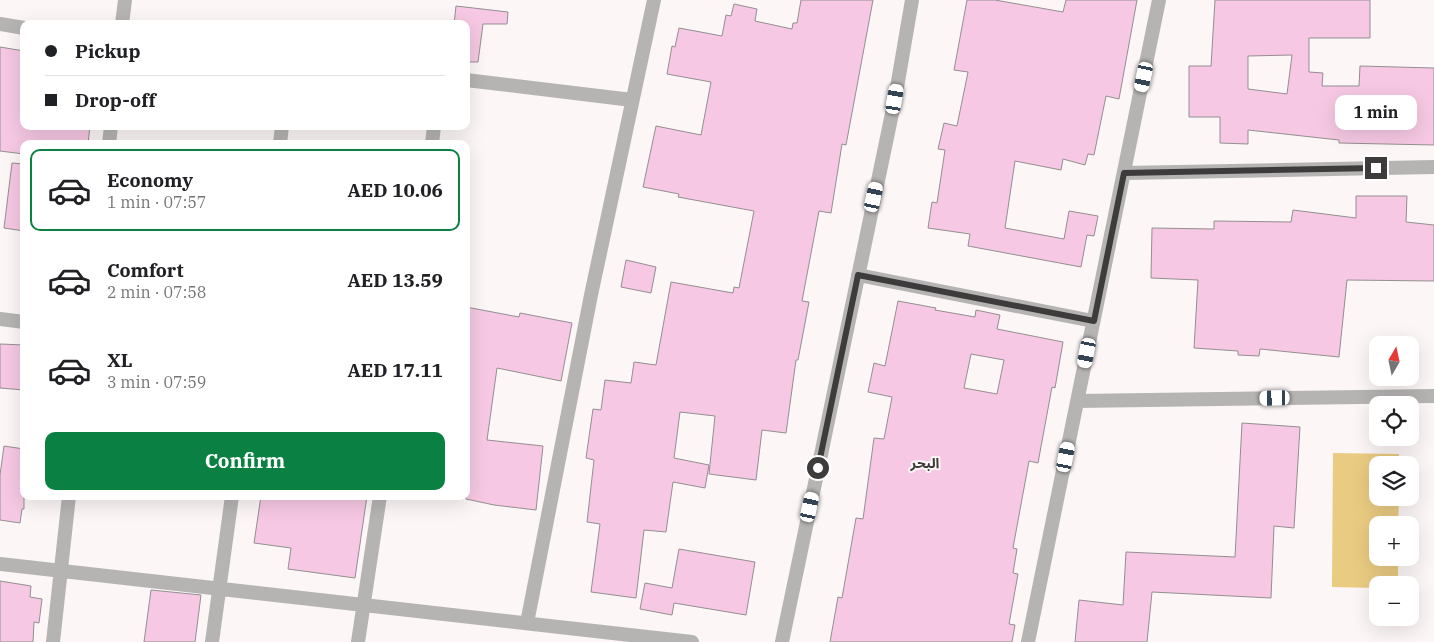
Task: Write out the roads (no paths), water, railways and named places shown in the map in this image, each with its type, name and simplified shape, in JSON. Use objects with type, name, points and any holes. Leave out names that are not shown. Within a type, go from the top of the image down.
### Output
[{"type":"street","points":[[122,20],[125,0]]},
{"type":"street","points":[[527,623],[589,305],[654,0]]},
{"type":"street","points":[[782,642],[895,99],[912,0]]},
{"type":"street","points":[[1028,642],[1159,0]]},
{"type":"street","points":[[0,24],[20,27]]},
{"type":"street","points":[[470,80],[632,100]]},
{"type":"street","points":[[1124,173],[1434,167]]},
{"type":"street","points":[[858,275],[1094,321]]},
{"type":"street","points":[[0,319],[20,322]]},
{"type":"street","points":[[1077,401],[1434,396]]},
{"type":"street","points":[[53,642],[69,500]]},
{"type":"street","points":[[212,642],[231,500]]},
{"type":"street","points":[[358,642],[379,500]]},
{"type":"street","points":[[0,564],[692,642]]},
{"type":"district","name":"البحر","points":[[925,463]]}]
